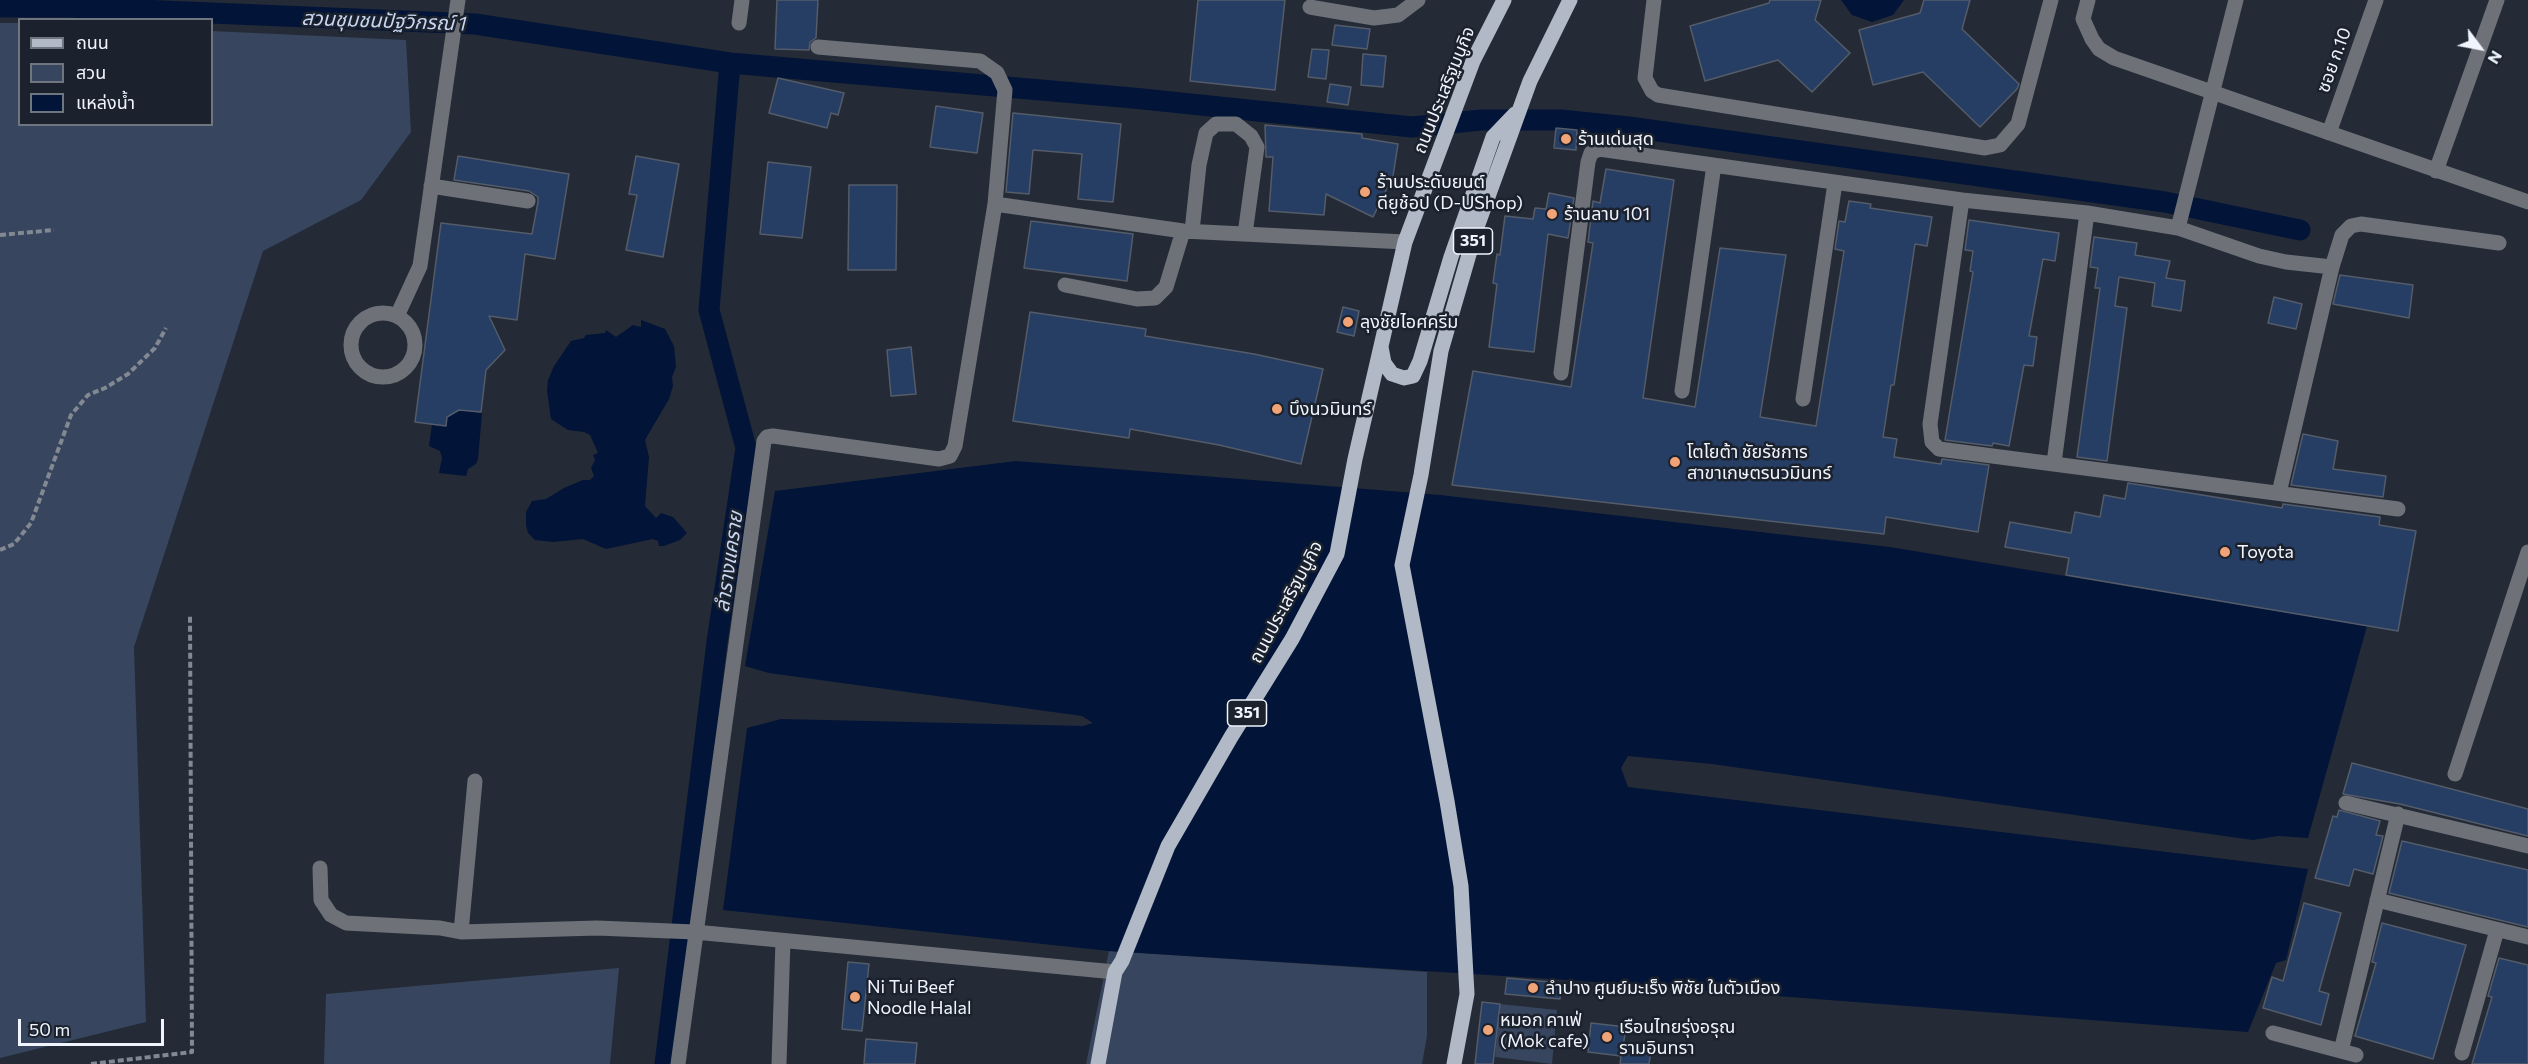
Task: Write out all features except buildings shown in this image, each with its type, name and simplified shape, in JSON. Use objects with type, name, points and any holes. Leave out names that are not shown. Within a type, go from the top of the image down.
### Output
[{"type":"main road","name":"ถนนประเสริฐมนูกิจ","points":[[1098,1064],[1118,967],[1168,846],[1231,737],[1292,639],[1337,554],[1380,344],[1405,242],[1473,61],[1504,0]]},
{"type":"main road","name":"351","points":[[1454,1064],[1467,994],[1461,886],[1402,565],[1421,475],[1441,351],[1504,133],[1520,108],[1530,81],[1570,0]]},
{"type":"main road","points":[[1380,344],[1384,363],[1392,374],[1404,378],[1413,376],[1420,362],[1492,137],[1504,133]]},
{"type":"street","points":[[739,23],[742,0]]},
{"type":"street","points":[[1310,7],[1374,18],[1398,15],[1418,0]]},
{"type":"street","points":[[1654,0],[1645,78],[1652,91],[1658,95],[1985,148],[2000,145],[2018,124],[2051,0]]},
{"type":"street","points":[[2088,0],[2083,19],[2092,39],[2099,49],[2133,66],[2528,202]]},
{"type":"street","points":[[2178,228],[2236,0]]},
{"type":"street","name":"ซอย ก.10","points":[[2329,133],[2376,0]]},
{"type":"street","points":[[2436,171],[2497,0]]},
{"type":"street","points":[[397,316],[420,266],[458,6]]},
{"type":"street","points":[[678,1064],[690,932],[764,441],[767,436],[772,435],[939,459],[950,456],[955,447],[995,204],[1003,86],[997,73],[980,61],[818,47]]},
{"type":"street","points":[[1065,285],[1137,298],[1155,298],[1166,287],[1188,231],[1206,133],[1216,124],[1236,124],[1251,136],[1257,147],[1245,234]]},
{"type":"street","points":[[1561,373],[1591,153],[1607,148],[1835,183],[1962,200],[2087,213],[2178,228],[2259,256],[2286,262],[2332,267]]},
{"type":"street","points":[[1682,391],[1714,165]]},
{"type":"street","points":[[1803,399],[1835,183]]},
{"type":"street","points":[[431,186],[528,201]]},
{"type":"street","points":[[1962,200],[1930,424],[1932,442],[1939,450],[2398,509]]},
{"type":"street","points":[[995,204],[1188,231],[1405,242]]},
{"type":"street","points":[[2054,463],[2087,213]]},
{"type":"street","points":[[2279,493],[2332,267],[2342,235],[2351,226],[2361,224],[2499,243]]},
{"type":"street","points":[[376,314],[397,316],[412,330],[415,350],[411,360],[397,374],[377,377],[367,373],[358,366],[353,357],[351,346],[353,335],[366,318],[376,314]]},
{"type":"street","points":[[2455,774],[2528,552]]},
{"type":"street","points":[[461,932],[475,781]]},
{"type":"street","points":[[2346,803],[2528,846]]},
{"type":"street","points":[[2273,1033],[2348,1053],[2377,900],[2398,814]]},
{"type":"street","points":[[320,868],[321,900],[332,915],[346,924],[440,928],[461,932],[597,928],[690,932],[1118,967]]},
{"type":"street","points":[[2377,900],[2528,938]]},
{"type":"street","points":[[2462,1053],[2497,930]]},
{"type":"street","points":[[779,1064],[783,941]]},
{"type":"path","points":[[0,235],[54,230]]},
{"type":"path","points":[[0,550],[14,544],[31,523],[71,415],[88,395],[128,374],[155,348],[166,328]]},
{"type":"path","points":[[91,1064],[192,1052],[190,615]]},
{"type":"green space","points":[[0,23],[18,23],[18,126],[213,126],[213,31],[406,40],[411,132],[361,200],[263,251],[134,647],[146,1022],[0,1058]]},
{"type":"green space","points":[[1109,951],[1427,972],[1427,1036],[1422,1064],[1086,1064]]},
{"type":"green space","points":[[619,968],[610,1064],[324,1064],[326,994]]},
{"type":"green space","points":[[1500,1004],[1557,1010],[1552,1064],[1495,1057]]},
{"type":"water","points":[[1841,0],[1904,0],[1893,15],[1872,22],[1852,15]]},
{"type":"water","points":[[641,320],[665,329],[674,346],[676,367],[669,399],[645,440],[649,457],[645,506],[656,518],[661,513],[673,517],[687,533],[680,540],[664,546],[659,546],[658,541],[653,539],[606,549],[583,539],[553,542],[535,540],[528,533],[526,525],[526,512],[532,501],[546,499],[564,488],[583,480],[590,480],[594,476],[591,468],[595,460],[593,455],[598,453],[590,435],[568,430],[551,419],[547,391],[548,380],[554,366],[571,341],[584,338],[586,335],[605,333],[606,330],[616,337],[633,325],[641,327]]},
{"type":"water","points":[[459,410],[482,413],[478,459],[476,464],[468,469],[466,476],[439,473],[442,458],[440,451],[429,446],[432,424],[446,425],[447,417]]},
{"type":"water","points":[[1016,461],[1440,495],[1890,547],[2367,626],[2308,838],[2278,836],[2253,840],[1712,764],[1628,756],[1621,768],[1628,787],[2308,869],[2286,960],[2276,963],[2248,1032],[1567,980],[1109,951],[723,910],[747,728],[781,719],[1083,726],[1093,723],[1082,716],[769,673],[745,666],[775,491]]},
{"type":"waterway","name":"สวนชุมชนปัฐวิกรณ์ 1","points":[[0,7],[68,7],[475,24],[730,63],[1133,98],[1412,127],[1481,120],[1561,120],[1629,127],[2165,202],[2300,230]]},
{"type":"waterway","name":"ลำรางแคราย","points":[[665,1064],[717,642],[746,448],[709,310],[730,63]]},
{"type":"place","name":"ร้านเด่นสุด","points":[[1566,139]]},
{"type":"place","name":"ร้านประดับยนต์ ดียูช้อป (D-UShop)","points":[[1365,192]]},
{"type":"place","name":"ร้านลาบ 101","points":[[1552,214]]},
{"type":"place","name":"ลุงชัยไอศครีม","points":[[1348,322]]},
{"type":"place","name":"บึงนวมินทร์","points":[[1277,409]]},
{"type":"place","name":"โตโยต้า ชัยรัชการ สาขาเกษตรนวมินทร์","points":[[1675,462]]},
{"type":"place","name":"Toyota","points":[[2225,552]]},
{"type":"place","name":"ลำปาง ศูนย์มะเร็ง พิชัย ในตัวเมือง","points":[[1533,988]]},
{"type":"place","name":"Ni Tui Beef Noodle Halal","points":[[855,997]]},
{"type":"place","name":"หมอก คาเฟ่ (Mok cafe)","points":[[1488,1030]]},
{"type":"place","name":"เรือนไทยรุ่งอรุณ รามอินทรา","points":[[1607,1037]]}]
